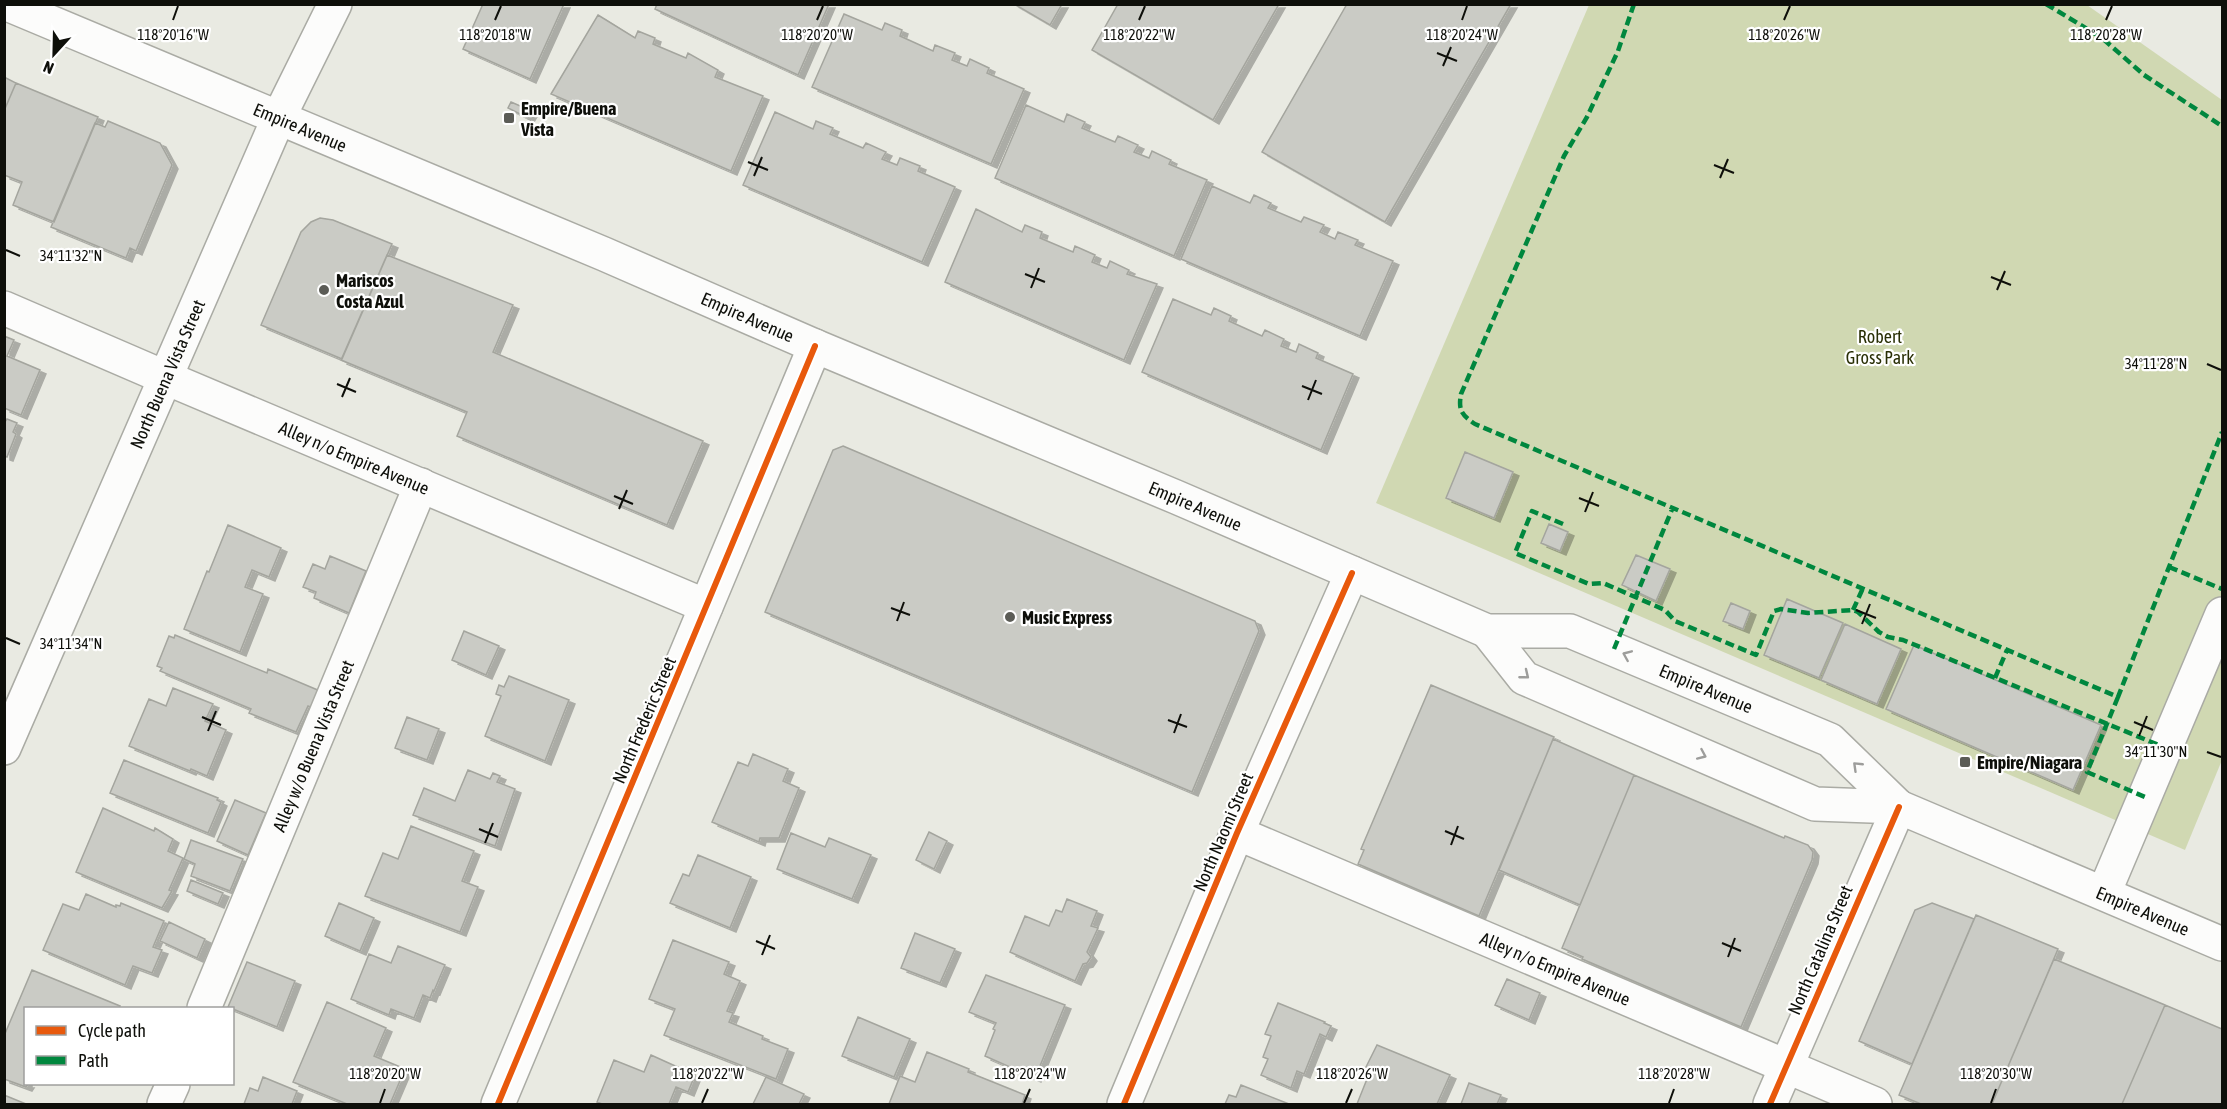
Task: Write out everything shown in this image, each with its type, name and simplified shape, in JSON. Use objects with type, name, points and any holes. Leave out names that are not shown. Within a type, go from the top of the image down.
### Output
[{"type":"main road","name":"Empire Avenue","points":[[7,4],[604,254],[1487,631],[1570,631],[1830,740],[1899,807]]},
{"type":"main road","name":"North Buena Vista Street","points":[[4,748],[279,117],[335,4]]},
{"type":"main road","name":"Alley n/o Empire Avenue","points":[[4,308],[706,606]]},
{"type":"main road","name":"North Frederic Street","points":[[498,1104],[815,346]]},
{"type":"main road","name":"Alley w/o Buena Vista Street","points":[[204,1007],[421,485]]},
{"type":"main road","name":"North Naomi Street","points":[[1124,1104],[1238,833],[1352,573]]},
{"type":"main road","points":[[2104,893],[2223,614]]},
{"type":"main road","name":"Empire Avenue","points":[[1487,631],[1524,678],[1815,804],[1899,807],[2223,944]]},
{"type":"main road","name":"North Catalina Street","points":[[1770,1104],[1899,807]]},
{"type":"main road","name":"Alley n/o Empire Avenue","points":[[1238,833],[1875,1104]]},
{"type":"main road","points":[[164,1104],[172,1085]]},
{"type":"green space","name":"Robert Gross Park","points":[[1589,5],[2087,5],[2222,100],[2222,760],[2185,850],[1376,503]]},
{"type":"building","points":[[483,4],[564,4],[530,79],[463,49]]},
{"type":"building","points":[[657,4],[829,4],[798,75],[655,9]]},
{"type":"building","points":[[1014,4],[1062,4],[1050,25]]},
{"type":"building","points":[[1118,4],[1279,4],[1213,120],[1092,50]]},
{"type":"building","points":[[1347,4],[1511,4],[1385,222],[1262,152]]},
{"type":"building","points":[[844,14],[882,30],[885,23],[902,30],[900,36],[933,51],[935,45],[955,53],[952,60],[967,66],[970,59],[989,68],[987,73],[1024,89],[991,164],[812,87]]},
{"type":"building","points":[[598,15],[635,38],[638,31],[655,38],[653,44],[686,58],[688,53],[718,70],[715,77],[763,96],[731,171],[551,94]]},
{"type":"building","points":[[4,77],[16,83],[4,111]]},
{"type":"building","points":[[16,83],[98,117],[54,222],[13,205],[22,182],[4,175],[4,111]]},
{"type":"building","points":[[511,102],[532,111],[528,118],[508,108]]},
{"type":"building","points":[[1026,105],[1064,122],[1067,114],[1085,122],[1082,128],[1115,142],[1118,136],[1138,145],[1134,152],[1149,158],[1152,151],[1171,160],[1169,164],[1207,180],[1174,256],[995,178]]},
{"type":"building","points":[[775,112],[813,129],[816,121],[833,128],[830,134],[863,148],[866,143],[886,152],[882,159],[897,165],[900,158],[920,166],[918,171],[955,187],[922,262],[743,185]]},
{"type":"building","points":[[108,121],[160,143],[172,165],[136,251],[130,248],[126,258],[51,227],[95,123],[105,127]]},
{"type":"building","points":[[1212,186],[1250,203],[1254,195],[1271,203],[1268,208],[1301,222],[1304,217],[1324,225],[1320,232],[1335,239],[1338,232],[1358,240],[1355,245],[1393,261],[1360,336],[1181,259]]},
{"type":"building","points":[[976,209],[1022,232],[1025,225],[1042,232],[1040,238],[1073,252],[1075,246],[1095,255],[1092,262],[1107,268],[1110,261],[1129,270],[1127,274],[1157,284],[1124,360],[945,282]]},
{"type":"building","name":"Mariscos Costa Azul","points":[[320,218],[333,220],[392,244],[342,359],[261,325],[301,232],[311,222]]},
{"type":"building","points":[[387,255],[513,305],[493,352],[703,441],[667,525],[457,436],[467,412],[341,360]]},
{"type":"building","points":[[1173,299],[1211,315],[1214,308],[1231,316],[1229,321],[1262,336],[1265,330],[1284,339],[1281,346],[1296,352],[1299,344],[1318,353],[1316,358],[1353,374],[1321,450],[1142,372]]},
{"type":"building","points":[[4,336],[14,340],[7,356],[40,370],[21,415],[4,408]]},
{"type":"building","points":[[7,419],[17,423],[13,432],[16,434],[7,457],[4,456],[4,423]]},
{"type":"building","name":"Music Express","points":[[843,446],[1255,621],[1259,631],[1192,792],[765,612],[833,450]]},
{"type":"building","points":[[1465,452],[1513,472],[1494,518],[1446,498]]},
{"type":"building","points":[[1549,524],[1568,532],[1560,551],[1541,543]]},
{"type":"building","points":[[228,525],[281,548],[269,577],[252,570],[245,587],[263,594],[240,652],[184,629]]},
{"type":"building","points":[[1636,555],[1670,569],[1656,601],[1622,585]]},
{"type":"building","points":[[330,556],[366,571],[349,613],[314,598],[316,592],[303,587],[313,564],[325,569]]},
{"type":"building","points":[[1787,599],[1843,623],[1819,678],[1764,655]]},
{"type":"building","points":[[1731,603],[1750,611],[1743,629],[1723,621]]},
{"type":"building","points":[[1845,624],[1901,649],[1877,704],[1821,680]]},
{"type":"building","points":[[464,631],[499,646],[486,675],[452,660]]},
{"type":"building","points":[[175,635],[267,673],[268,669],[320,691],[313,708],[308,706],[296,732],[249,713],[251,709],[160,671],[162,668],[157,666],[169,636],[174,638]]},
{"type":"building","points":[[1914,645],[2101,725],[2073,790],[1886,709]]},
{"type":"building","points":[[509,676],[569,700],[545,761],[485,736],[501,696],[496,694],[499,685],[504,687]]},
{"type":"building","points":[[1431,685],[1554,737],[1479,916],[1358,864],[1364,850],[1361,849]]},
{"type":"building","points":[[173,688],[213,704],[205,721],[226,730],[207,776],[129,746],[149,699],[166,706]]},
{"type":"building","points":[[407,717],[439,729],[427,760],[395,748]]},
{"type":"building","points":[[1553,739],[1634,775],[1580,905],[1499,870]]},
{"type":"building","points":[[753,754],[788,769],[783,781],[799,788],[779,838],[760,838],[759,842],[712,822],[738,762],[748,766]]},
{"type":"building","points":[[124,760],[218,798],[217,800],[221,802],[208,833],[110,793]]},
{"type":"building","points":[[468,770],[490,779],[493,773],[500,776],[497,782],[515,789],[495,846],[413,815],[424,788],[455,801]]},
{"type":"building","points":[[1634,775],[1784,838],[1785,836],[1808,845],[1813,852],[1812,860],[1741,1027],[1582,959],[1583,957],[1562,948]]},
{"type":"building","points":[[235,800],[266,813],[248,855],[217,841]]},
{"type":"building","points":[[103,808],[154,831],[155,828],[173,839],[168,851],[183,858],[169,890],[172,891],[162,908],[76,872]]},
{"type":"building","points":[[411,826],[474,851],[462,881],[478,887],[460,932],[365,896],[383,853],[398,859]]},
{"type":"building","points":[[929,832],[947,841],[934,869],[916,860]]},
{"type":"building","points":[[791,833],[825,847],[829,838],[871,855],[852,899],[777,869]]},
{"type":"building","points":[[191,840],[243,859],[230,891],[191,876],[195,864],[184,859]]},
{"type":"building","points":[[698,855],[751,877],[730,928],[670,903],[683,874],[689,876]]},
{"type":"building","points":[[191,880],[223,893],[218,904],[187,891]]},
{"type":"building","points":[[86,894],[116,907],[121,903],[164,921],[153,947],[162,950],[152,973],[133,966],[125,985],[43,950],[63,904],[79,910]]},
{"type":"building","points":[[1067,899],[1097,911],[1091,926],[1098,928],[1087,952],[1091,957],[1087,963],[1083,964],[1075,981],[1010,952],[1025,916],[1049,926],[1056,910],[1062,912]]},
{"type":"building","points":[[339,903],[374,918],[360,951],[325,936]]},
{"type":"building","points":[[1932,903],[1974,919],[1912,1064],[1859,1041],[1915,910]]},
{"type":"building","points":[[1976,915],[2058,949],[1992,1104],[1921,1104],[1899,1095]]},
{"type":"building","points":[[169,922],[205,939],[197,958],[160,941]]},
{"type":"building","points":[[915,933],[955,949],[940,983],[901,968]]},
{"type":"building","points":[[673,940],[729,962],[724,974],[740,981],[727,1011],[733,1013],[729,1022],[788,1049],[776,1079],[664,1035],[675,1009],[649,999]]},
{"type":"building","points":[[398,946],[445,965],[430,998],[423,995],[414,1018],[391,1009],[389,1015],[351,999],[369,954],[391,963]]},
{"type":"building","points":[[2054,959],[2165,1005],[2122,1104],[1992,1104]]},
{"type":"building","points":[[247,962],[295,981],[277,1027],[234,1009],[234,1007],[228,1007]]},
{"type":"building","points":[[32,970],[120,1006],[24,1007],[24,1085],[27,1085],[26,1087],[4,1079],[4,1036]]},
{"type":"building","points":[[986,975],[1065,1005],[1035,1078],[985,1056],[996,1023],[969,1012]]},
{"type":"building","points":[[1507,979],[1540,993],[1529,1020],[1495,1005]]},
{"type":"building","points":[[327,1002],[386,1028],[374,1056],[405,1069],[390,1104],[347,1104],[293,1082]]},
{"type":"building","points":[[1278,1003],[1331,1026],[1326,1037],[1320,1034],[1304,1074],[1297,1071],[1291,1088],[1261,1075],[1268,1059],[1263,1057],[1271,1036],[1265,1034]]},
{"type":"building","points":[[2165,1005],[2222,1029],[2222,1104],[2122,1104]]},
{"type":"building","points":[[858,1017],[910,1039],[894,1077],[842,1056]]},
{"type":"building","points":[[1377,1045],[1450,1075],[1437,1104],[1357,1104],[1369,1074],[1367,1074],[1369,1068],[1366,1067]]},
{"type":"building","points":[[927,1052],[969,1069],[968,1072],[1025,1095],[1022,1104],[889,1104],[900,1076],[915,1082]]},
{"type":"building","points":[[651,1055],[695,1075],[688,1092],[676,1087],[669,1104],[602,1104],[597,1102],[614,1060],[644,1072]]},
{"type":"building","points":[[263,1077],[297,1091],[292,1104],[244,1104],[250,1088],[258,1091]]},
{"type":"building","points":[[766,1077],[804,1094],[799,1104],[753,1104]]},
{"type":"building","points":[[1469,1083],[1501,1095],[1497,1104],[1461,1104]]},
{"type":"building","points":[[1241,1085],[1289,1104],[1225,1104],[1229,1095],[1236,1097]]},
{"type":"building","points":[[4,1095],[26,1104],[4,1104]]},
{"type":"marked path","points":[[1634,4],[1618,51],[1587,117],[1564,156],[1461,394],[1461,409],[1464,415],[1475,424],[2118,697],[2222,432]]},
{"type":"marked path","points":[[2046,4],[2102,38],[2144,75],[2222,126]]},
{"type":"marked path","points":[[1614,649],[1673,507]]},
{"type":"marked path","points":[[1563,524],[1532,511],[1515,553],[1589,584],[1603,583],[1665,610],[1675,621],[1756,655],[1774,611],[1781,609],[1808,613],[1853,610],[1888,637],[1903,640],[2166,748]]},
{"type":"marked path","points":[[2169,567],[2222,589]]},
{"type":"marked path","points":[[1853,610],[1863,588]]},
{"type":"marked path","points":[[1995,678],[2007,650]]},
{"type":"marked path","points":[[2118,697],[2087,772],[2145,797]]},
{"type":"cycle path","points":[[498,1104],[815,346]]},
{"type":"cycle path","points":[[1124,1104],[1237,833],[1352,573]]},
{"type":"cycle path","points":[[1770,1104],[1899,807]]},
{"type":"place","name":"Empire/Buena Vista","points":[[509,118]]},
{"type":"place","name":"Mariscos Costa Azul","points":[[324,290]]},
{"type":"place","name":"Music Express","points":[[1010,617]]},
{"type":"place","name":"Empire/Niagara","points":[[1965,762]]}]
